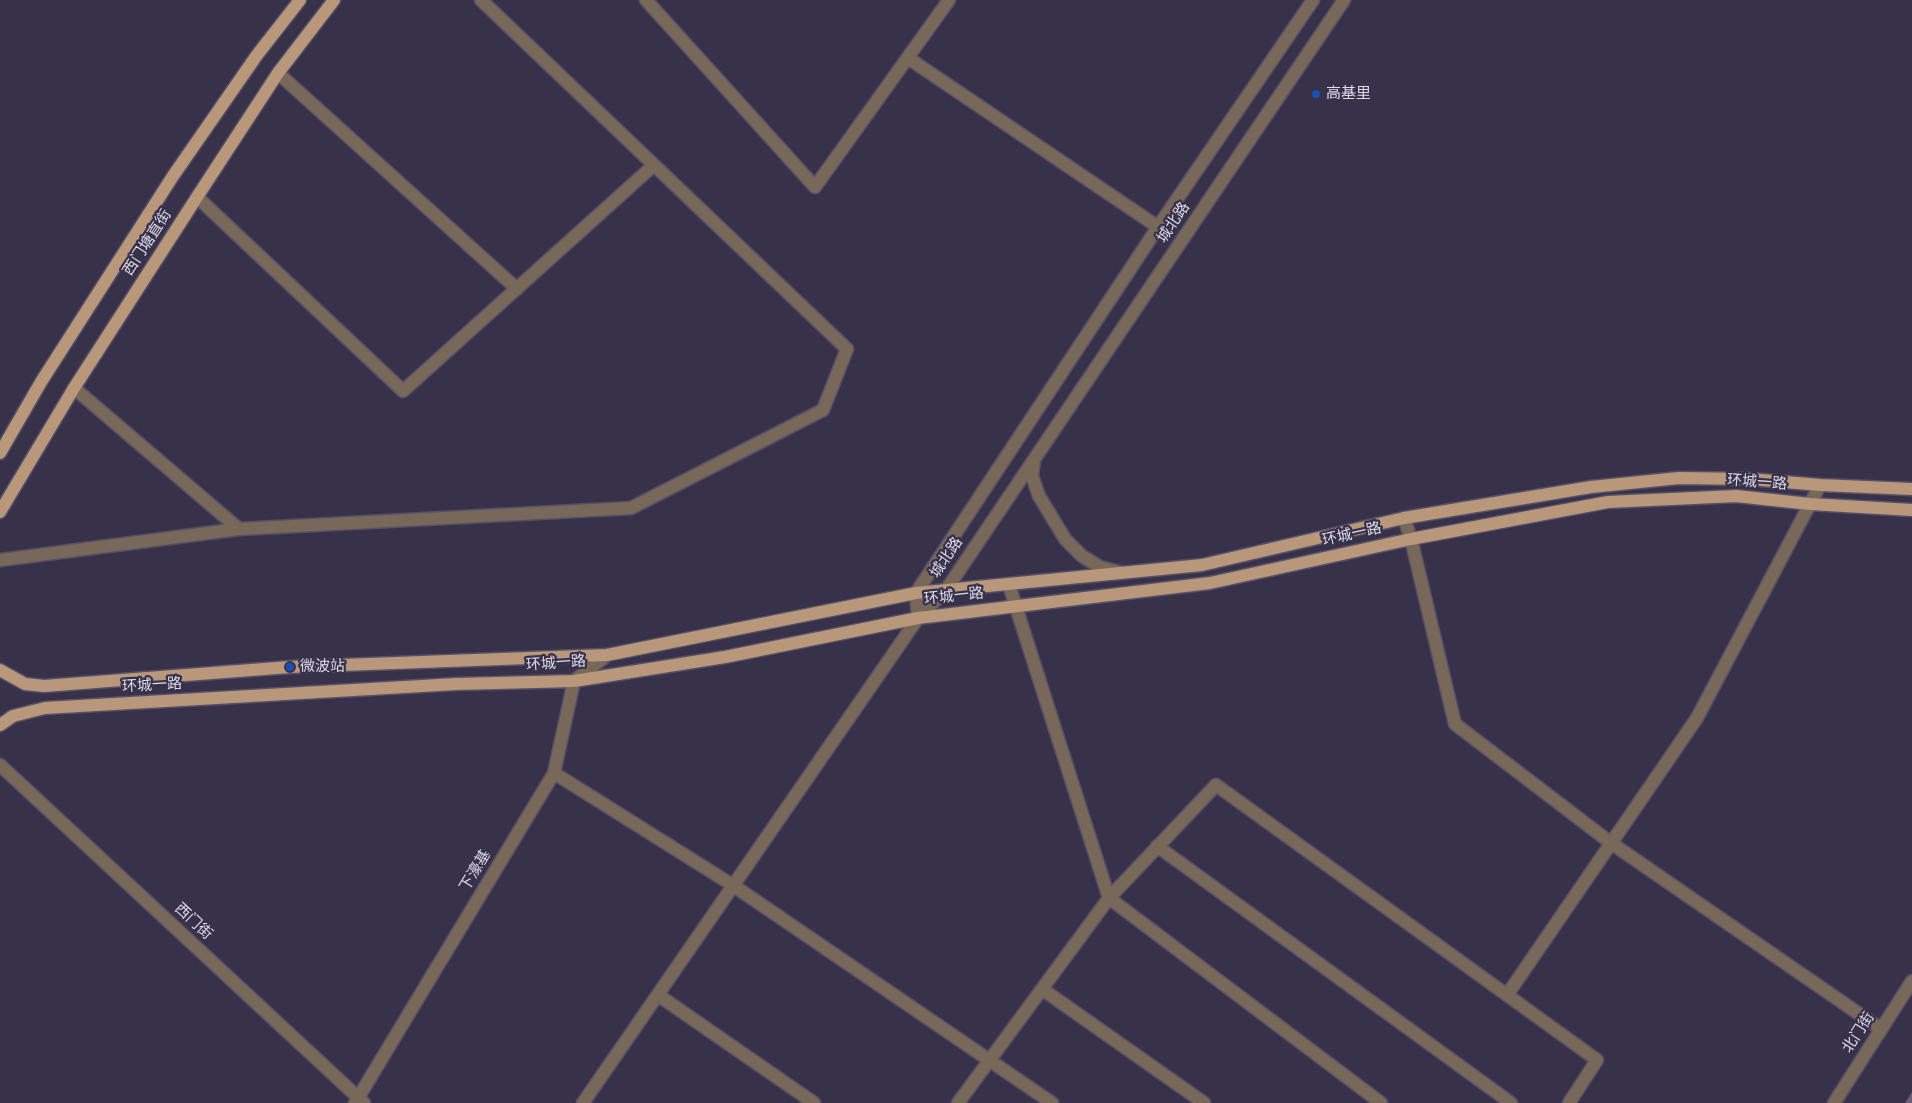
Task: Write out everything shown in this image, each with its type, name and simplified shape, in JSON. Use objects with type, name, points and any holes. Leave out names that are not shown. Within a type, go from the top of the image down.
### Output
[{"type":"main road","name":"西门塘直街","points":[[0,453],[41,382],[173,176],[257,55],[300,0]]},
{"type":"main road","name":"西门塘直街","points":[[0,512],[74,388],[197,197],[278,73],[334,0]]},
{"type":"main road","name":"环城一路","points":[[0,670],[25,684],[44,686],[290,668],[607,655],[916,593],[1202,565],[1404,518],[1591,487],[1679,478],[1750,479],[1820,485],[1912,489]]},
{"type":"main road","name":"环城一路","points":[[0,725],[13,716],[45,708],[456,684],[574,681],[725,658],[918,618],[1210,583],[1411,539],[1608,502],[1736,496],[1810,504],[1912,510]]},
{"type":"street","points":[[0,560],[239,530],[631,508],[823,410],[847,349],[481,0]]},
{"type":"street","points":[[646,0],[815,188],[949,0]]},
{"type":"street","name":"城北路","points":[[916,593],[1158,227],[1313,0]]},
{"type":"street","name":"城北路","points":[[583,1103],[918,618],[946,590],[1344,0]]},
{"type":"street","points":[[908,58],[1158,227]]},
{"type":"street","points":[[278,73],[517,289]]},
{"type":"street","points":[[197,197],[403,391],[654,165]]},
{"type":"street","points":[[74,388],[239,530]]},
{"type":"street","points":[[1035,458],[1032,476],[1039,496],[1065,539],[1082,556],[1100,567],[1121,573]]},
{"type":"street","points":[[1507,995],[1697,718],[1820,485]]},
{"type":"street","points":[[1404,518],[1411,539],[1455,724],[1611,843],[1881,1029]]},
{"type":"street","points":[[1009,584],[1109,898],[1381,1103]]},
{"type":"street","points":[[916,593],[918,618]]},
{"type":"street","points":[[574,681],[607,655]]},
{"type":"street","name":"下濠基","points":[[359,1101],[554,773],[574,681]]},
{"type":"street","name":"西门街","points":[[0,764],[359,1101]]},
{"type":"street","points":[[554,773],[734,886],[1052,1103]]},
{"type":"street","points":[[958,1103],[1109,898],[1216,785],[1597,1060],[1569,1103]]},
{"type":"street","points":[[1157,846],[1511,1103]]},
{"type":"street","name":"北门街","points":[[1834,1103],[1912,981]]},
{"type":"street","points":[[1042,989],[1204,1103]]},
{"type":"street","points":[[658,995],[814,1103]]},
{"type":"building","points":[[1912,1092],[1912,1103],[1905,1103]]},
{"type":"place","name":"高基里","points":[[1316,94]]},
{"type":"place","name":"微波站","points":[[290,667]]}]
